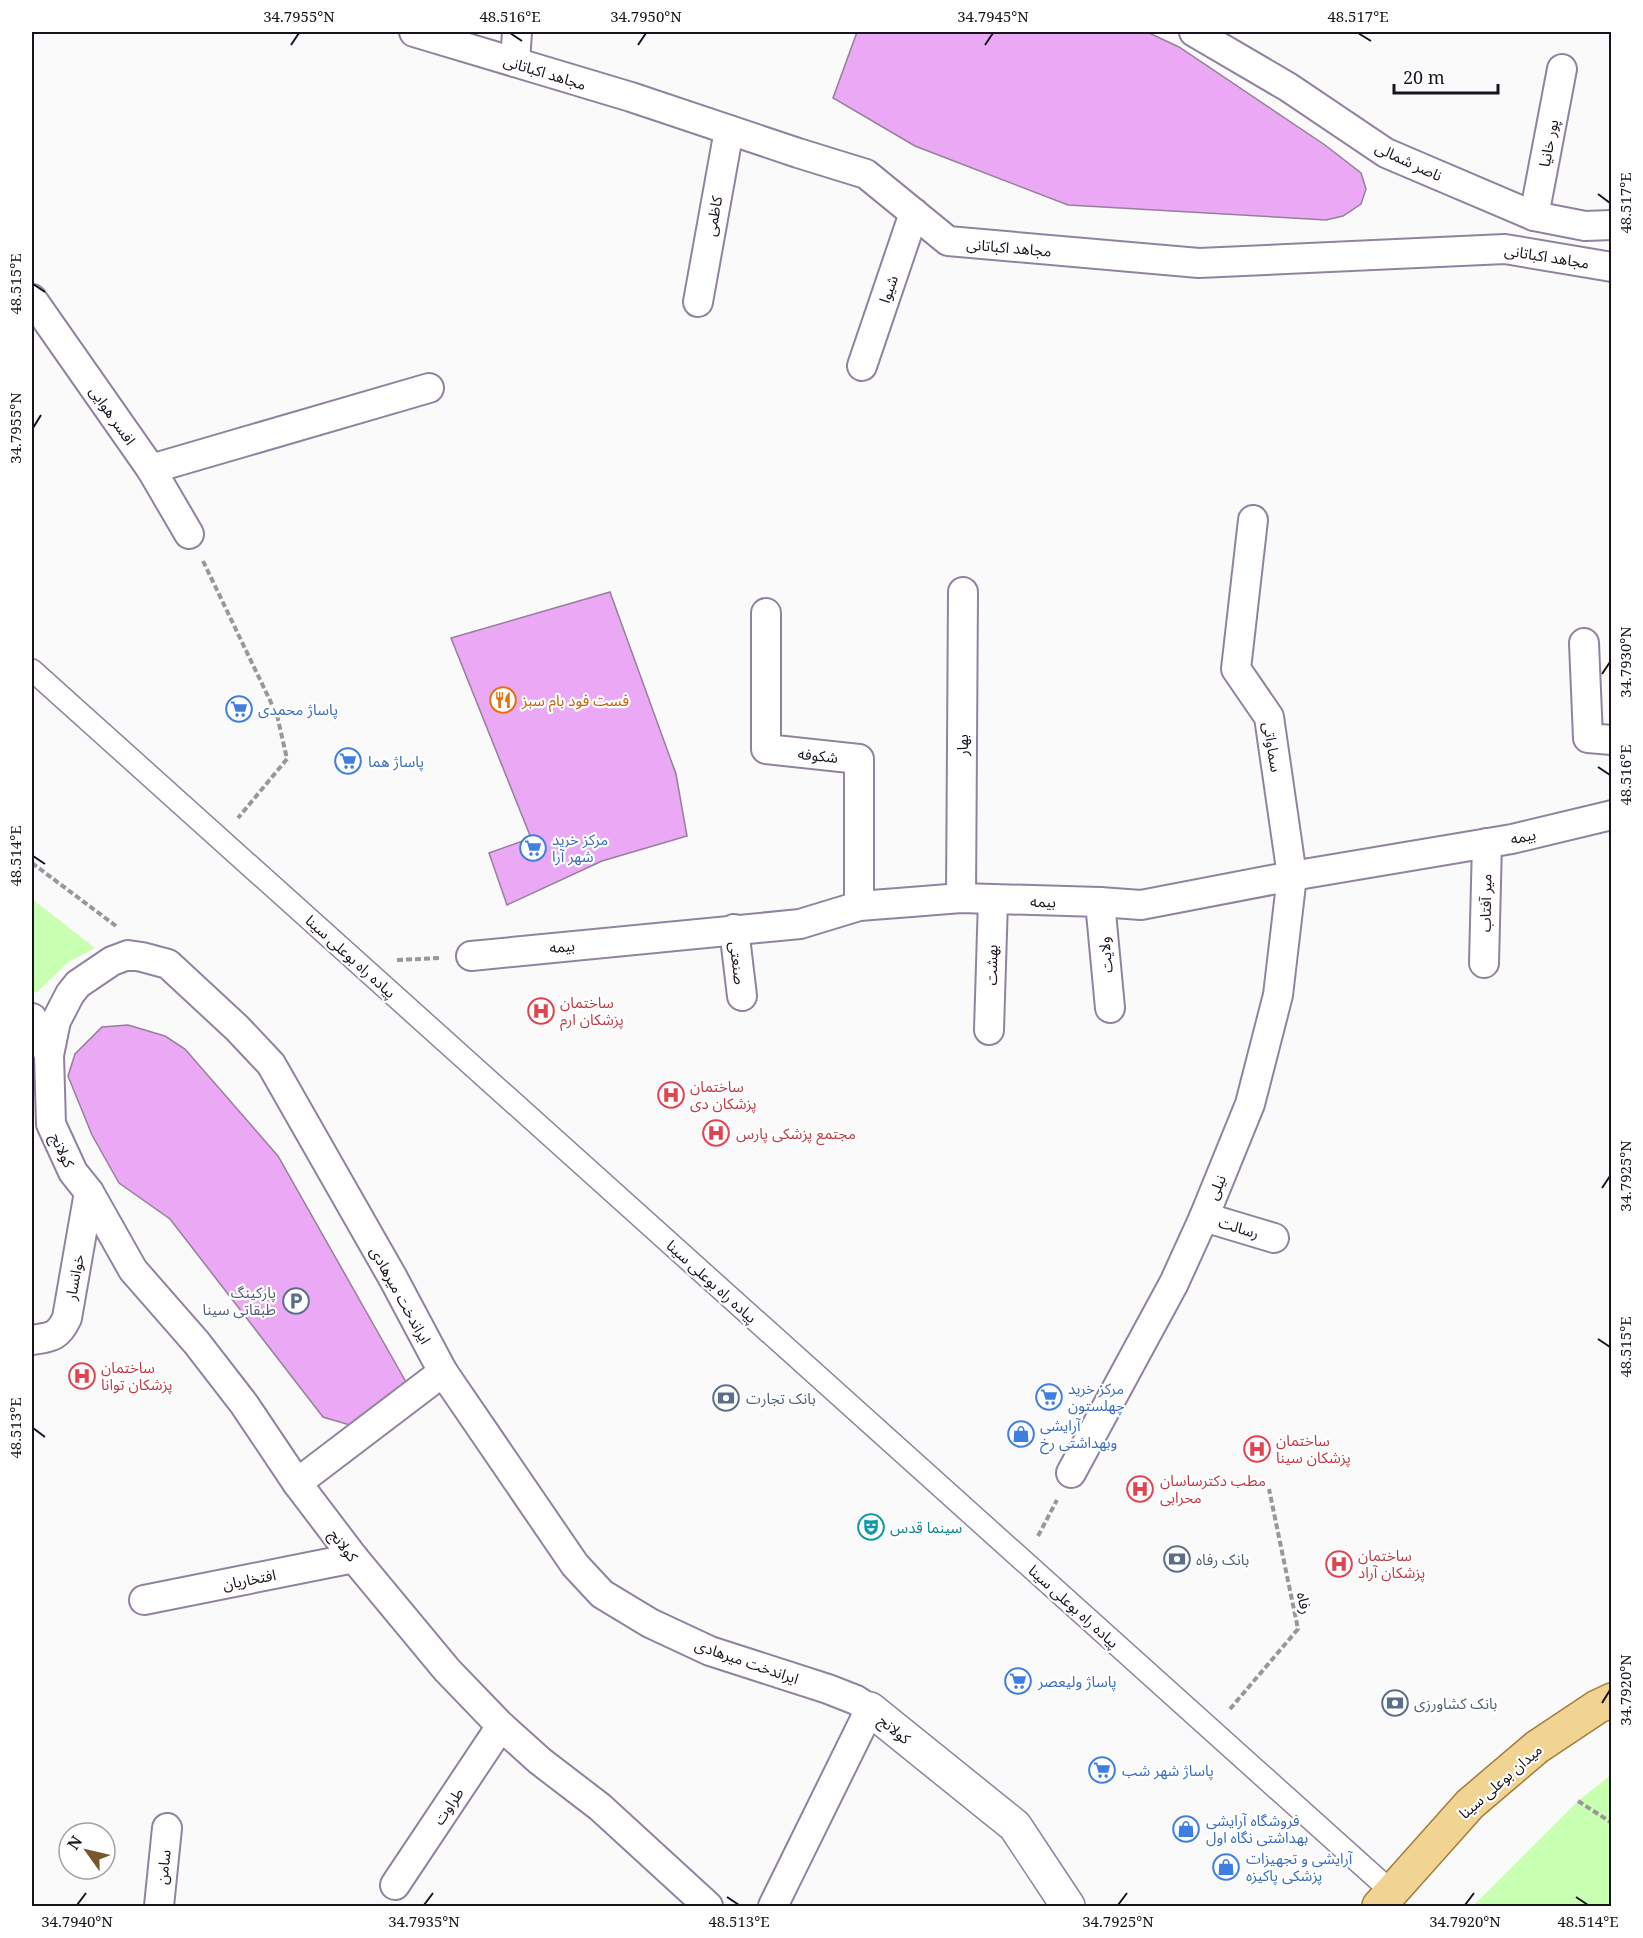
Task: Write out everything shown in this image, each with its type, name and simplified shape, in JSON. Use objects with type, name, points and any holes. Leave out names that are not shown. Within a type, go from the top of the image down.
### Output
[{"type":"main road","name":"میدان بوعلی سینا","points":[[1386,1900],[1470,1804],[1537,1747],[1611,1700]]},
{"type":"street","name":"مجاهد اکباتانی","points":[[414,32],[631,97],[866,174],[948,241],[1199,263],[1505,249],[1609,260]]},
{"type":"street","points":[[515,62],[518,32]]},
{"type":"street","name":"ناصر شمالی","points":[[1194,32],[1288,87],[1386,153],[1534,216],[1585,226],[1611,225]]},
{"type":"street","name":"پور خانیا","points":[[1534,216],[1562,69]]},
{"type":"street","name":"کاظمی","points":[[698,302],[729,130]]},
{"type":"street","name":"شیوا","points":[[862,366],[914,213]]},
{"type":"street","name":"افسر هوایی","points":[[32,299],[151,469],[189,534]]},
{"type":"street","points":[[151,469],[429,388]]},
{"type":"street","name":"سماواتی","points":[[1253,520],[1236,669],[1269,717],[1292,876]]},
{"type":"street","name":"بهار","points":[[961,898],[963,592]]},
{"type":"street","name":"شکوفه","points":[[766,613],[766,749],[859,759],[859,906]]},
{"type":"street","points":[[1584,643],[1588,738],[1611,740]]},
{"type":"street","name":"پیاده راه بوعلی سینا","points":[[32,670],[1212,1730],[1386,1900]]},
{"type":"street","name":"بیمه","points":[[471,956],[800,924],[859,906],[961,898],[1141,905],[1292,876],[1512,839],[1611,816]]},
{"type":"street","name":"میر آفتاب","points":[[1484,963],[1487,843]]},
{"type":"street","name":"نیلی","points":[[1071,1473],[1174,1283],[1250,1104],[1278,995],[1292,876]]},
{"type":"street","name":"بهشت","points":[[990,1030],[993,900]]},
{"type":"street","name":"ولایت","points":[[1100,902],[1110,1008]]},
{"type":"street","name":"صنعتی","points":[[734,929],[742,996]]},
{"type":"street","name":"ایراندخت میرهادی","points":[[51,1124],[49,1055],[56,1021],[70,994],[78,984],[112,961],[128,955],[168,964],[237,1028],[271,1064],[393,1278],[443,1372],[575,1564],[602,1594],[650,1623],[710,1651],[828,1689],[856,1700],[870,1709]]},
{"type":"street","points":[[32,1018],[49,1055]]},
{"type":"street","name":"کولانج","points":[[51,1124],[73,1172],[89,1192],[134,1270],[203,1350],[244,1404],[297,1483],[354,1558],[447,1670],[501,1726],[540,1761],[600,1807],[708,1906]]},
{"type":"street","name":"خوانسار","points":[[32,1340],[49,1338],[61,1331],[67,1318],[89,1192]]},
{"type":"street","name":"رسالت","points":[[1204,1216],[1274,1238]]},
{"type":"street","points":[[297,1483],[443,1372]]},
{"type":"street","name":"افتخاریان","points":[[144,1600],[354,1558]]},
{"type":"street","name":"کولانج","points":[[773,1906],[870,1709],[1015,1826],[1068,1906]]},
{"type":"street","name":"طراوت","points":[[395,1885],[501,1726]]},
{"type":"street","name":"سامن","points":[[159,1906],[167,1827]]},
{"type":"path","points":[[189,534],[277,715],[287,759],[220,839]]},
{"type":"path","points":[[32,862],[122,930]]},
{"type":"path","points":[[358,963],[471,956]]},
{"type":"path","points":[[1024,1562],[1071,1473]]},
{"type":"path","name":"رفاه","points":[[1212,1730],[1298,1629],[1269,1489]]},
{"type":"path","points":[[1578,1801],[1611,1823]]},
{"type":"green space","points":[[32,899],[95,948],[67,963],[36,993],[32,989]]},
{"type":"green space","points":[[1611,1775],[1611,1906],[1473,1906],[1578,1801]]},
{"type":"building","points":[[857,32],[1147,32],[1179,47],[1325,145],[1361,173],[1366,189],[1361,204],[1343,216],[1326,220],[1068,205],[915,146],[833,98]]},
{"type":"building","points":[[610,592],[676,774],[687,836],[602,861],[507,905],[489,853],[531,838],[451,638]]},
{"type":"building","name":"پارکینگ طبقاتی سینا","points":[[128,1025],[165,1036],[185,1049],[278,1156],[406,1382],[353,1426],[323,1417],[170,1219],[119,1183],[92,1135],[68,1076],[75,1054],[102,1027]]},
{"type":"place","name":"فست فود بام سبز","points":[[503,700]]},
{"type":"place","name":"پاساژ محمدی","points":[[239,709]]},
{"type":"place","name":"پاساژ هما","points":[[348,761]]},
{"type":"place","name":"مرکز خرید شهر آرا","points":[[533,848]]},
{"type":"place","name":"ساختمان پزشکان ارم","points":[[541,1011]]},
{"type":"place","name":"ساختمان پزشکان دی","points":[[671,1095]]},
{"type":"place","name":"مجتمع پزشکی پارس","points":[[716,1133]]},
{"type":"place","name":"پارکینگ طبقاتی سینا","points":[[296,1301]]},
{"type":"place","name":"ساختمان پزشکان توانا","points":[[82,1376]]},
{"type":"place","name":"مرکز خرید چهلستون","points":[[1049,1397]]},
{"type":"place","name":"بانک تجارت","points":[[726,1398]]},
{"type":"place","name":"آرایشی وبهداشتی رخ","points":[[1021,1434]]},
{"type":"place","name":"ساختمان پزشکان سینا","points":[[1257,1449]]},
{"type":"place","name":"مطب دکترساسان محرابی","points":[[1140,1489]]},
{"type":"place","name":"سینما قدس","points":[[871,1527]]},
{"type":"place","name":"بانک رفاه","points":[[1177,1559]]},
{"type":"place","name":"ساختمان پزشکان آراد","points":[[1339,1564]]},
{"type":"place","name":"پاساژ ولیعصر","points":[[1018,1681]]},
{"type":"place","name":"بانک کشاورزی","points":[[1395,1703]]},
{"type":"place","name":"پاساژ شهر شب","points":[[1102,1770]]},
{"type":"place","name":"فروشگاه آرایشی بهداشتی نگاه اول","points":[[1186,1829]]},
{"type":"place","name":"آرایشی و تجهیزات پزشکی پاکیزه","points":[[1226,1867]]}]
